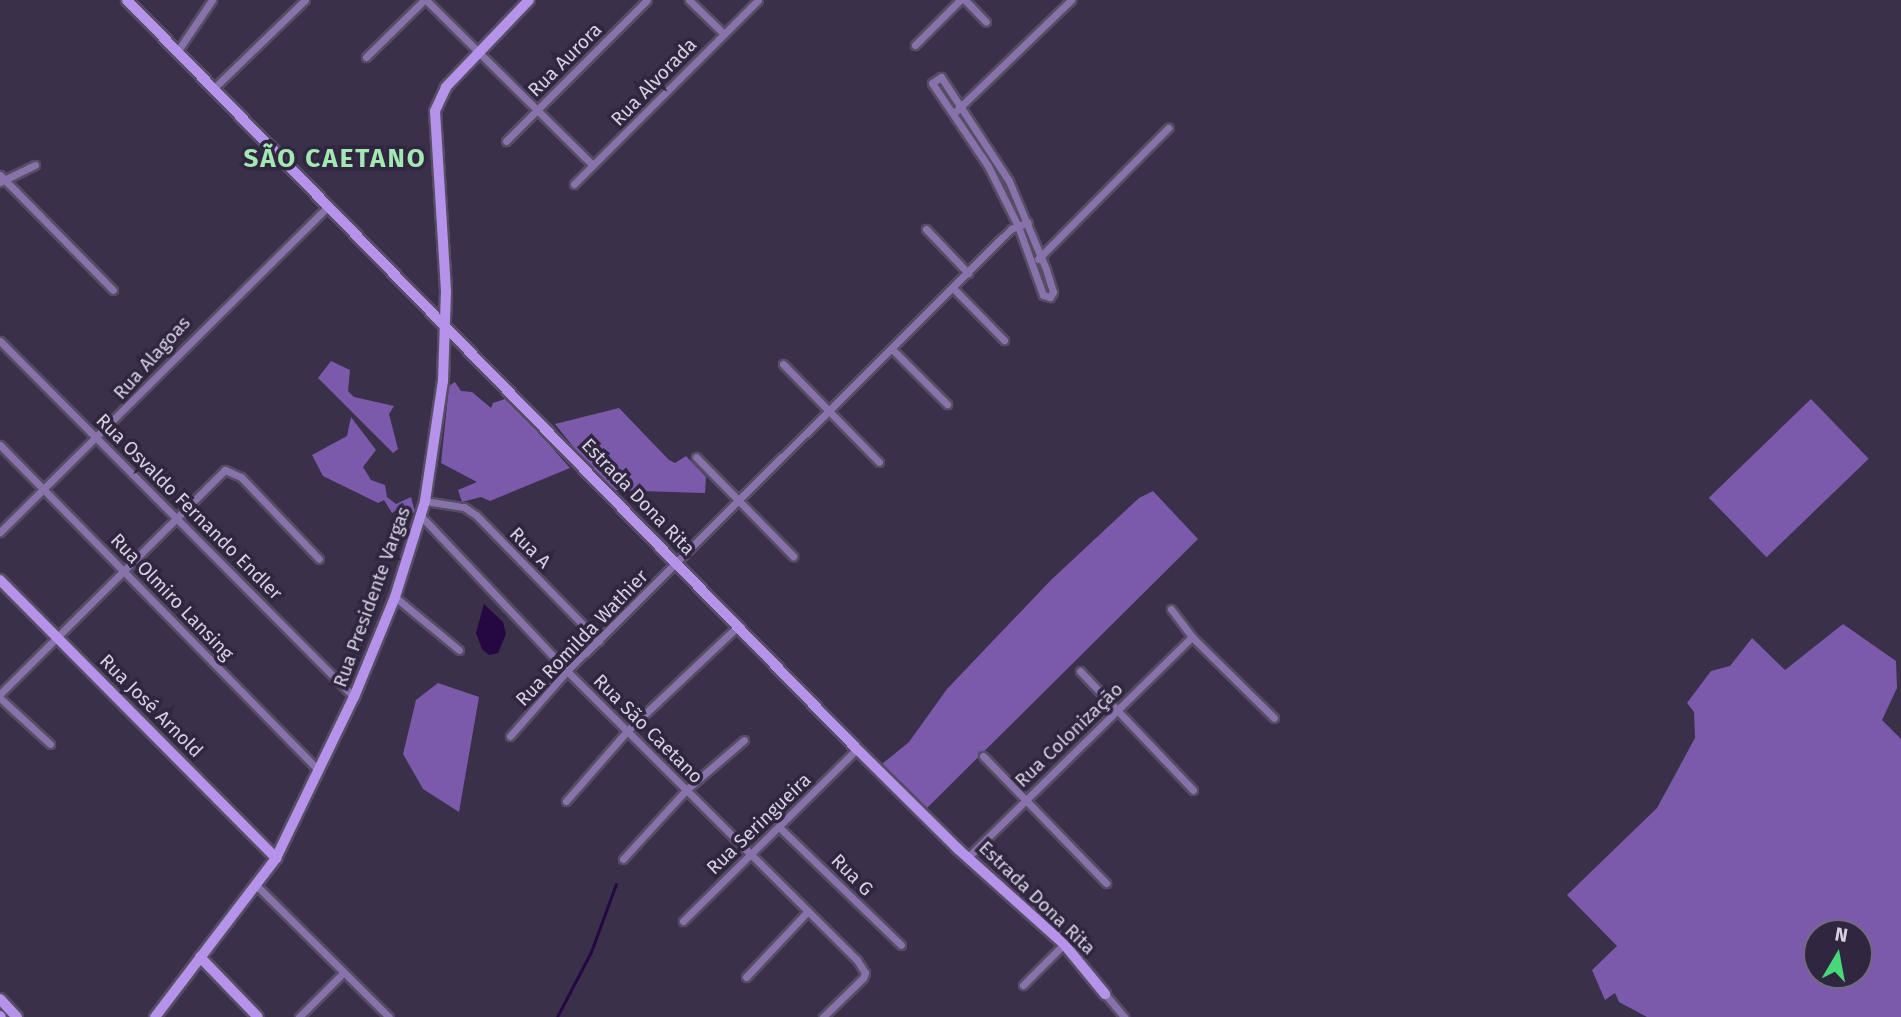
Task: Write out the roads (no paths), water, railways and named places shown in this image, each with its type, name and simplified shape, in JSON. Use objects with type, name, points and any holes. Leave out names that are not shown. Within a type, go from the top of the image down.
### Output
[{"type":"main road","name":"Estrada Dona Rita","points":[[127,0],[857,749],[1064,944],[1105,994]]},
{"type":"main road","name":"Rua Presidente Vargas","points":[[155,1017],[276,858],[354,697],[395,597],[425,501],[447,327],[435,111],[446,87],[477,51],[529,0]]},
{"type":"main road","name":"Rua José Arnold","points":[[0,580],[276,858]]},
{"type":"main road","points":[[200,957],[258,1017]]},
{"type":"main road","points":[[0,999],[18,1017]]},
{"type":"street","points":[[177,52],[212,0]]},
{"type":"street","points":[[213,89],[304,0]]},
{"type":"street","points":[[366,57],[425,0],[591,163]]},
{"type":"street","name":"Rua Aurora","points":[[506,141],[647,0]]},
{"type":"street","points":[[689,0],[723,33]]},
{"type":"street","name":"Rua Alvorada","points":[[574,184],[591,163],[608,154],[758,0]]},
{"type":"street","points":[[915,45],[962,0],[986,22]]},
{"type":"street","points":[[954,113],[964,108],[1070,0]]},
{"type":"street","points":[[941,77],[964,108],[998,160],[1028,222],[1053,292],[1049,298],[1043,295],[1018,226],[988,166],[932,83],[934,78],[941,77]]},
{"type":"street","points":[[1032,261],[1042,257],[1168,128]]},
{"type":"street","points":[[35,165],[2,179],[113,290]]},
{"type":"street","name":"Rua Alagoas","points":[[0,532],[99,438],[204,325],[328,206]]},
{"type":"street","points":[[1018,226],[1028,222]]},
{"type":"street","name":"Rua Romilda Wathier","points":[[510,736],[567,671],[1018,226]]},
{"type":"street","points":[[926,229],[968,273]]},
{"type":"street","points":[[953,288],[1004,340]]},
{"type":"street","name":"Rua Osvaldo Fernando Endler","points":[[0,341],[354,697]]},
{"type":"street","points":[[892,349],[947,404]]},
{"type":"street","points":[[783,364],[879,462]]},
{"type":"street","name":"Rua Olmiro Lansing","points":[[0,445],[319,771]]},
{"type":"street","points":[[696,457],[793,556]]},
{"type":"street","points":[[50,744],[0,696],[123,569],[225,470],[241,477],[319,559]]},
{"type":"street","name":"Rua A","points":[[425,501],[464,508],[476,515],[599,640]]},
{"type":"street","name":"Rua São Caetano","points":[[421,516],[458,551],[567,671],[857,960],[865,973],[863,978],[823,1017]]},
{"type":"street","points":[[395,597],[459,650]]},
{"type":"street","points":[[1171,609],[1192,637],[1274,718]]},
{"type":"street","points":[[566,801],[628,730],[738,625]]},
{"type":"street","name":"Rua Colonização","points":[[969,856],[1192,637]]},
{"type":"street","points":[[1080,671],[1116,712],[1194,790]]},
{"type":"street","points":[[623,859],[687,789],[744,740]]},
{"type":"street","name":"Rua Seringueira","points":[[683,921],[857,749]]},
{"type":"street","points":[[983,756],[1105,883]]},
{"type":"street","name":"Rua G","points":[[780,828],[901,945]]},
{"type":"street","points":[[256,885],[342,974],[389,1017]]},
{"type":"street","points":[[746,977],[807,912]]},
{"type":"street","points":[[1023,985],[1064,944]]},
{"type":"street","points":[[299,1017],[342,974]]},
{"type":"street","name":"Estrada Dona Rita","points":[[1105,994],[1124,1017]]},
{"type":"waterway","points":[[557,1017],[591,952],[616,884]]},
{"type":"district","name":"SÃO CAETANO","points":[[335,159]]}]
